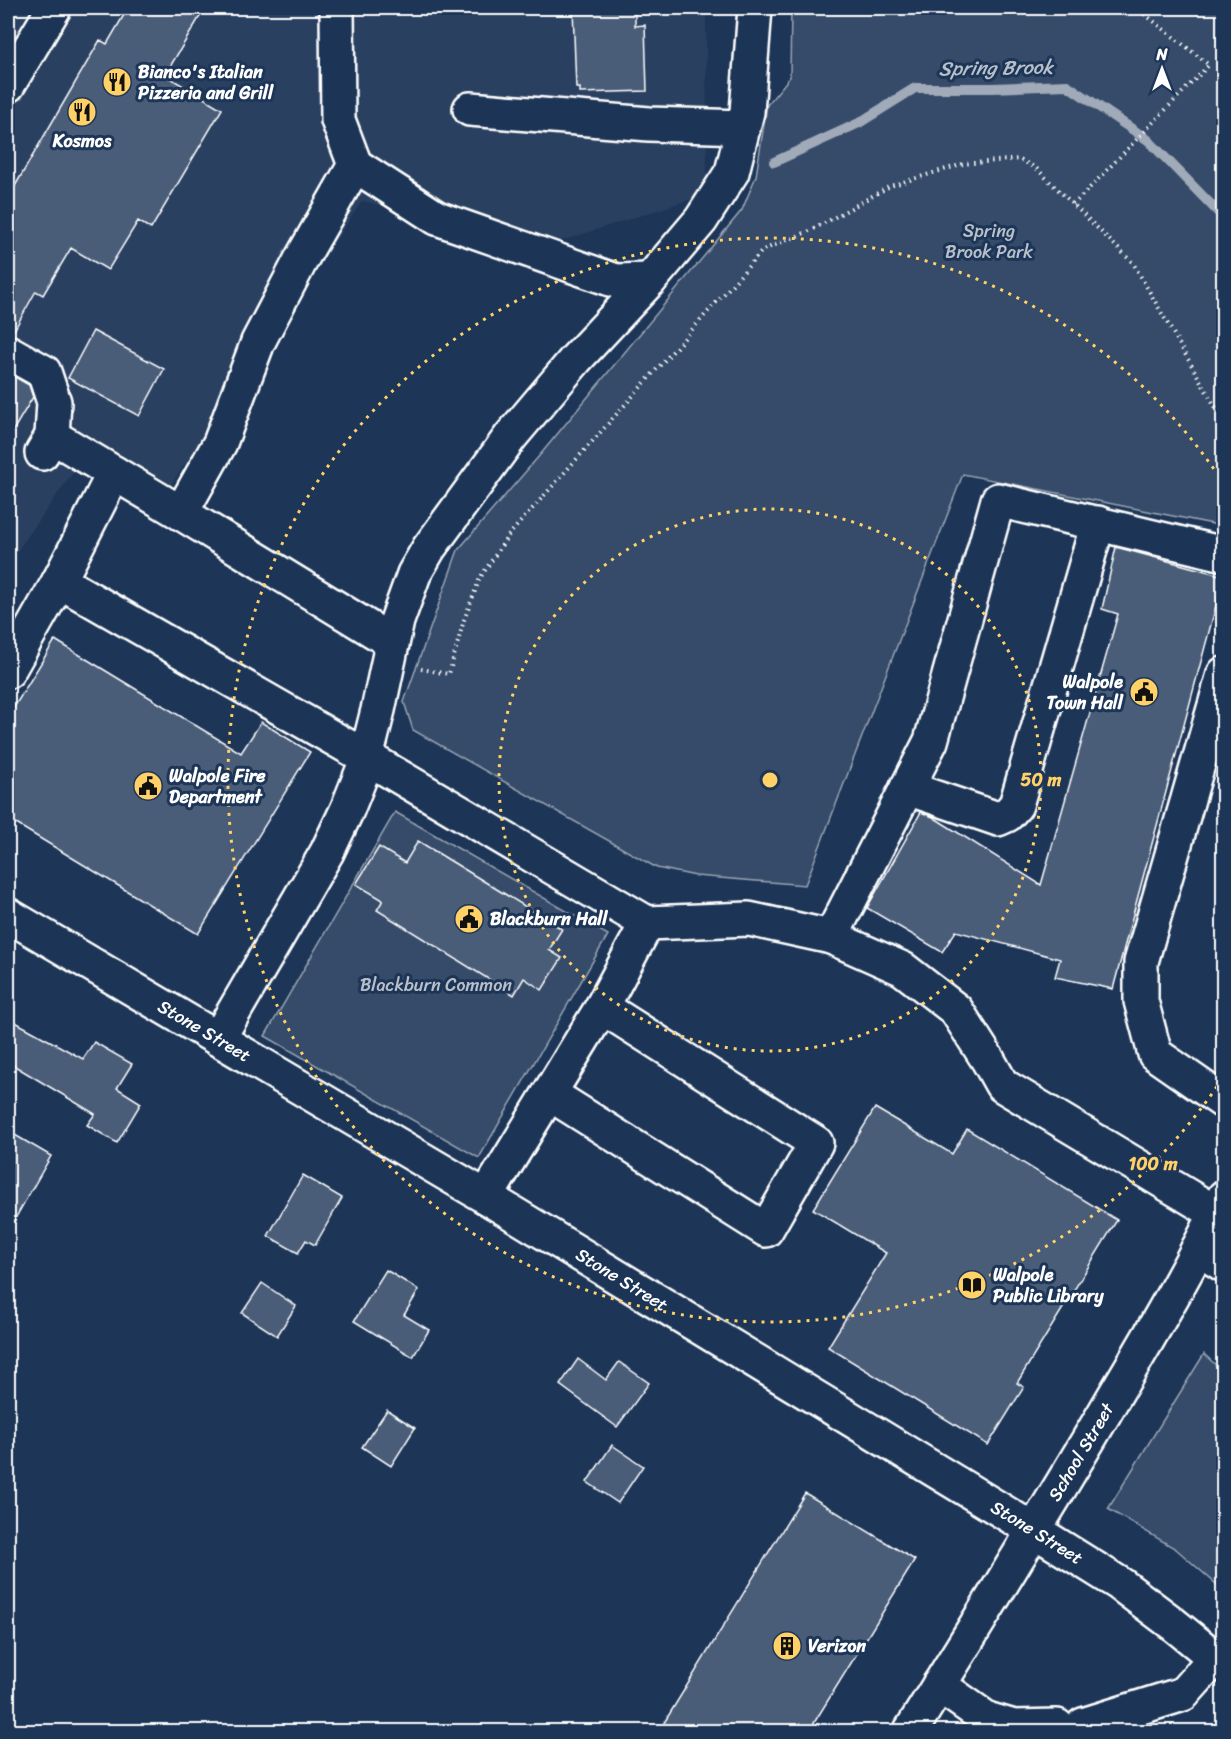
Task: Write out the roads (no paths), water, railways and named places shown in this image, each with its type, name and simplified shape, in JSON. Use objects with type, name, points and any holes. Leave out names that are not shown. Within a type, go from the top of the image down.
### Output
[{"type":"street","points":[[8,85],[54,8]]},
{"type":"street","points":[[337,8],[338,120],[355,165],[437,218],[616,281],[650,280]]},
{"type":"street","points":[[218,1039],[327,852],[351,800],[366,757],[390,652],[414,574],[450,518],[512,436],[569,367],[650,280],[701,220],[732,172],[747,112],[756,8]]},
{"type":"street","points":[[470,109],[649,124],[743,127]]},
{"type":"street","points":[[182,513],[220,443],[258,342],[355,165]]},
{"type":"street","points":[[8,352],[44,372],[54,402],[47,445],[114,473],[182,513],[390,652]]},
{"type":"street","points":[[8,671],[59,581],[114,473]]},
{"type":"street","points":[[831,937],[931,741],[998,500],[1224,554]]},
{"type":"street","points":[[907,788],[998,819],[1007,815],[1016,805],[1098,524]]},
{"type":"street","points":[[59,581],[366,757],[647,923],[749,919],[831,937],[903,969],[956,1010],[1002,1085],[1220,1205]]},
{"type":"street","points":[[1224,674],[1141,962],[1141,1001],[1155,1054],[1224,1102]]},
{"type":"street","points":[[486,1197],[602,1007],[647,923]]},
{"type":"street","name":"Stone Street","points":[[11,924],[218,1039],[486,1197],[1035,1531],[1120,1584],[1219,1662]]},
{"type":"street","points":[[550,1095],[766,1230],[816,1143],[602,1007]]},
{"type":"street","name":"School Street","points":[[910,1731],[1035,1531],[1162,1315],[1211,1257],[1220,1205]]},
{"type":"street","points":[[939,1685],[987,1719],[1014,1727],[1070,1726],[1183,1694],[1219,1662]]},
{"type":"waterway","name":"Spring Brook","points":[[774,162],[859,123],[915,88],[1067,85],[1148,140],[1224,218]]},
{"type":"place","name":"Bianco's Italian Pizzeria and Grill","points":[[117,82]]},
{"type":"place","name":"Kosmos","points":[[82,112]]},
{"type":"place","name":"Walpole Town Hall","points":[[1144,692]]},
{"type":"place","name":"Walpole Fire Department","points":[[148,786]]},
{"type":"place","name":"Blackburn Hall","points":[[469,919]]},
{"type":"place","name":"Walpole Public Library","points":[[972,1285]]},
{"type":"place","name":"Verizon","points":[[787,1646]]},
{"type":"park label","name":"Spring Brook Park","points":[[989,241]]},
{"type":"park label","name":"Blackburn Common","points":[[436,985]]}]
